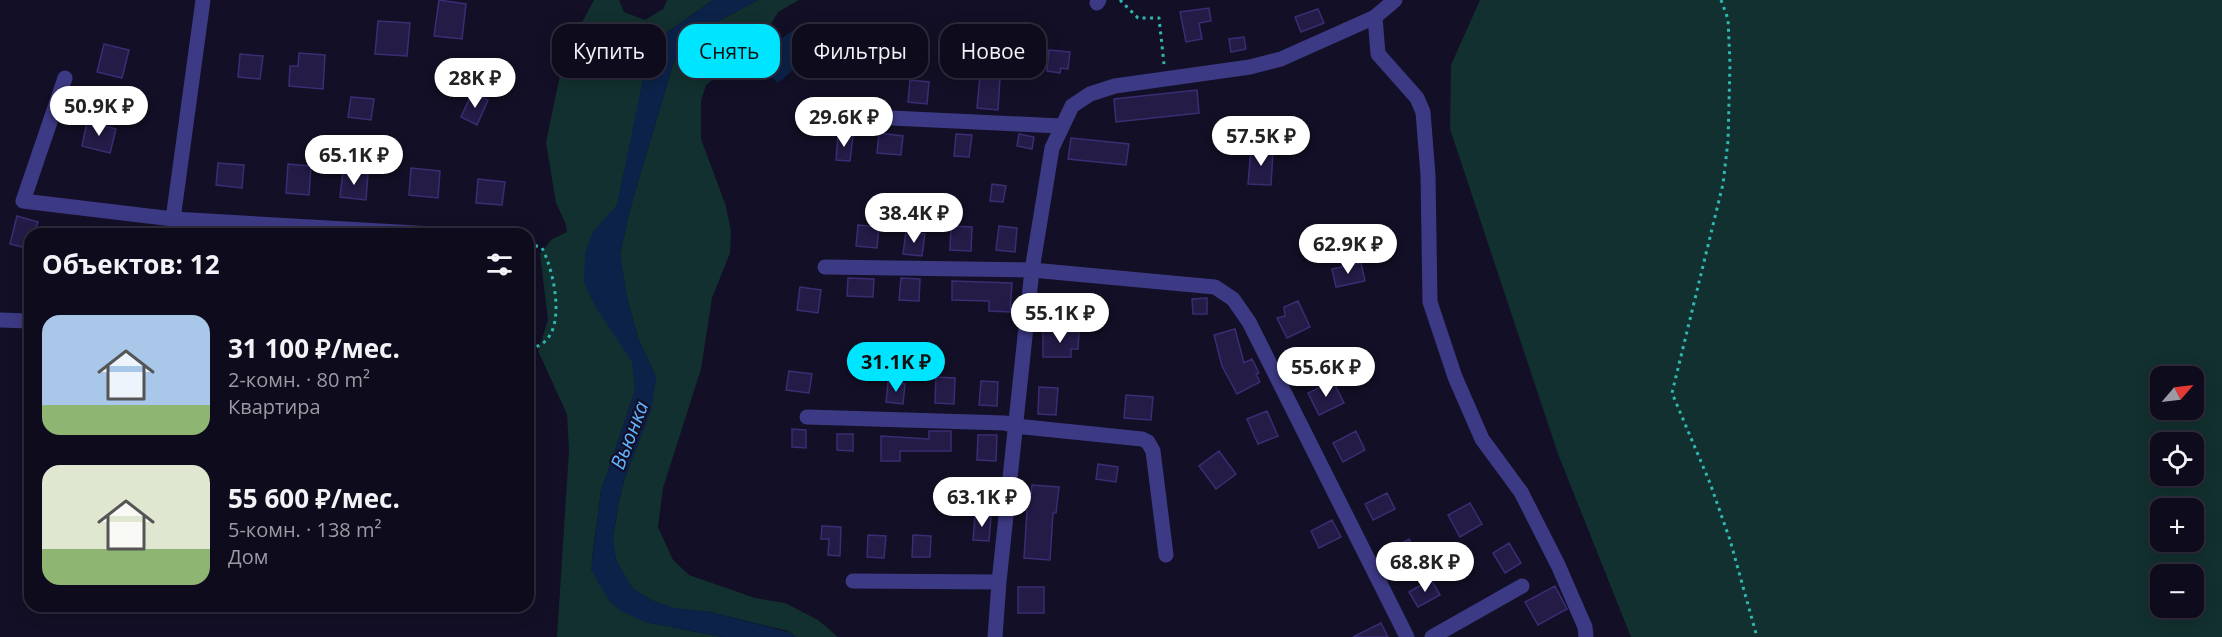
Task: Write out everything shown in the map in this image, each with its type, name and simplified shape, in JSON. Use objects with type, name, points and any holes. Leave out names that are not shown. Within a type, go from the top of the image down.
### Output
[{"type":"street","points":[[173,219],[203,0]]},
{"type":"street","points":[[995,637],[1032,270],[1052,148],[1072,106],[1090,94],[1115,86],[1250,67],[1281,59],[1375,17],[1395,0]]},
{"type":"street","points":[[1375,17],[1378,54],[1417,98],[1423,112],[1428,175],[1430,302],[1455,377],[1482,439],[1521,492],[1558,565],[1585,627],[1586,637]]},
{"type":"street","points":[[65,78],[22,201],[173,219],[329,228]]},
{"type":"street","points":[[870,117],[1061,126]]},
{"type":"street","points":[[825,267],[1032,270],[1215,287],[1233,299],[1249,322],[1407,637]]},
{"type":"street","points":[[0,320],[24,321]]},
{"type":"street","points":[[807,417],[1005,423],[1015,426],[1142,439],[1148,442],[1153,451],[1166,555]]},
{"type":"street","points":[[853,581],[999,582]]},
{"type":"street","points":[[1432,637],[1522,586]]},
{"type":"path","points":[[1120,0],[1138,18],[1159,18],[1166,78]]},
{"type":"path","points":[[1721,0],[1728,19],[1730,64],[1727,152],[1723,184],[1672,393],[1720,512],[1757,637]]},
{"type":"path","points":[[534,245],[542,248],[550,262],[556,288],[554,325],[549,336],[534,348]]},
{"type":"green space","points":[[594,0],[619,0],[624,12],[645,20],[663,9],[667,0],[713,0],[666,33],[666,24],[581,24]]},
{"type":"green space","points":[[758,0],[799,0],[778,12],[771,24],[713,24]]},
{"type":"green space","points":[[1480,0],[2222,0],[2222,637],[1631,637],[1558,454],[1450,129],[1451,65]]},
{"type":"green space","points":[[678,56],[678,78],[715,78],[706,85],[701,101],[701,139],[726,206],[731,232],[730,253],[712,298],[701,369],[663,488],[658,527],[673,560],[689,575],[755,598],[785,603],[818,620],[838,637],[796,637],[788,631],[710,612],[674,608],[653,601],[633,589],[616,561],[613,539],[618,506],[624,480],[651,410],[656,377],[638,338],[627,297],[620,255],[630,209],[673,64]]},
{"type":"green space","points":[[559,78],[649,78],[639,105],[617,205],[607,218],[620,342],[633,362],[635,391],[601,491],[592,559],[645,622],[723,637],[557,637],[569,450],[567,414],[538,351],[548,320],[540,254],[551,240],[567,232],[556,203],[546,142]]},
{"type":"water","points":[[713,0],[758,0],[713,24],[679,24]]},
{"type":"water","name":"Вьюнка","points":[[678,25],[678,56],[673,64],[630,209],[620,255],[627,297],[638,338],[656,377],[651,410],[624,480],[618,506],[613,538],[616,560],[633,589],[653,601],[674,608],[710,612],[788,632],[796,637],[723,637],[645,622],[623,612],[610,602],[591,570],[601,491],[635,391],[632,362],[595,306],[584,283],[585,254],[592,233],[617,205],[643,78],[666,78],[666,33]]},
{"type":"water","points":[[792,32],[792,71],[778,83],[772,78],[780,78],[780,41]]},
{"type":"building","points":[[439,0],[466,4],[462,39],[434,36]]},
{"type":"building","points":[[1209,8],[1211,21],[1199,23],[1202,39],[1186,42],[1180,12]]},
{"type":"building","points":[[1318,9],[1324,23],[1301,32],[1295,17]]},
{"type":"building","points":[[378,21],[410,23],[407,56],[375,54]]},
{"type":"building","points":[[1244,37],[1246,49],[1231,52],[1229,39]]},
{"type":"building","points":[[104,44],[129,50],[122,78],[97,72]]},
{"type":"building","points":[[1049,50],[1070,52],[1068,69],[1061,68],[1060,73],[1047,71]]},
{"type":"building","points":[[299,53],[325,55],[323,89],[289,86],[290,66],[298,66]]},
{"type":"building","points":[[240,54],[263,56],[260,79],[238,77]]},
{"type":"building","points":[[980,78],[1000,78],[998,110],[977,108]]},
{"type":"building","points":[[910,80],[929,82],[927,104],[908,102]]},
{"type":"building","points":[[1197,90],[1199,113],[1116,122],[1114,99]]},
{"type":"building","points":[[472,93],[488,100],[477,125],[461,117]]},
{"type":"building","points":[[351,97],[374,99],[371,120],[348,117]]},
{"type":"building","points":[[87,122],[116,129],[110,153],[82,146]]},
{"type":"building","points":[[879,133],[903,136],[901,155],[877,153]]},
{"type":"building","points":[[838,134],[853,136],[850,161],[836,160]]},
{"type":"building","points":[[956,134],[972,135],[969,157],[954,156]]},
{"type":"building","points":[[1019,134],[1034,137],[1032,149],[1017,146]]},
{"type":"building","points":[[1071,138],[1129,144],[1126,165],[1068,159]]},
{"type":"building","points":[[1251,149],[1273,151],[1271,185],[1248,184]]},
{"type":"building","points":[[218,163],[244,165],[242,188],[216,185]]},
{"type":"building","points":[[288,164],[311,166],[309,195],[286,193]]},
{"type":"building","points":[[411,168],[440,171],[438,198],[409,195]]},
{"type":"building","points":[[343,171],[368,174],[366,200],[340,197]]},
{"type":"building","points":[[478,179],[505,182],[502,205],[476,203]]},
{"type":"building","points":[[992,184],[1006,186],[1003,202],[990,201]]},
{"type":"building","points":[[17,216],[38,222],[36,228],[24,228],[24,248],[10,244]]},
{"type":"building","points":[[858,225],[879,227],[877,248],[856,246]]},
{"type":"building","points":[[951,226],[972,227],[971,251],[950,250]]},
{"type":"building","points":[[999,226],[1017,228],[1015,252],[996,250]]},
{"type":"building","points":[[906,231],[925,234],[922,256],[903,254]]},
{"type":"building","points":[[1361,263],[1365,281],[1336,287],[1332,269]]},
{"type":"building","points":[[848,278],[874,279],[873,297],[847,296]]},
{"type":"building","points":[[901,278],[920,279],[919,301],[899,300]]},
{"type":"building","points":[[952,281],[1012,283],[1010,312],[989,311],[989,301],[952,300]]},
{"type":"building","points":[[800,287],[821,290],[818,313],[797,310]]},
{"type":"building","points":[[1207,298],[1207,314],[1193,314],[1192,299]]},
{"type":"building","points":[[1298,301],[1310,327],[1287,338],[1277,318],[1285,316],[1284,307]]},
{"type":"building","points":[[1235,329],[1244,363],[1252,359],[1259,373],[1256,374],[1260,382],[1237,394],[1222,366],[1214,335]]},
{"type":"building","points":[[1043,331],[1079,332],[1078,349],[1071,349],[1071,357],[1043,357]]},
{"type":"building","points":[[789,371],[812,374],[809,393],[786,390]]},
{"type":"building","points":[[936,377],[955,378],[954,404],[935,403]]},
{"type":"building","points":[[981,381],[998,382],[997,406],[979,405]]},
{"type":"building","points":[[1333,381],[1344,403],[1319,415],[1308,393]]},
{"type":"building","points":[[888,382],[905,384],[903,404],[886,402]]},
{"type":"building","points":[[1039,387],[1058,388],[1056,415],[1038,414]]},
{"type":"building","points":[[1126,395],[1153,397],[1151,420],[1124,418]]},
{"type":"building","points":[[1267,411],[1278,436],[1258,444],[1247,419]]},
{"type":"building","points":[[792,429],[806,430],[806,448],[792,447]]},
{"type":"building","points":[[929,431],[951,431],[951,451],[900,451],[900,461],[881,461],[881,436],[929,439]]},
{"type":"building","points":[[1356,431],[1365,450],[1343,462],[1333,443]]},
{"type":"building","points":[[837,434],[853,434],[853,451],[837,450]]},
{"type":"building","points":[[978,435],[997,435],[996,461],[977,460]]},
{"type":"building","points":[[1219,451],[1236,474],[1216,489],[1199,466]]},
{"type":"building","points":[[1098,464],[1118,467],[1116,482],[1096,479]]},
{"type":"building","points":[[1032,485],[1059,487],[1056,513],[1053,513],[1050,560],[1024,558],[1027,510],[1019,510],[1021,493],[1031,494]]},
{"type":"building","points":[[1387,493],[1395,509],[1373,520],[1365,504]]},
{"type":"building","points":[[1470,503],[1482,524],[1460,537],[1448,515]]},
{"type":"building","points":[[975,515],[991,517],[989,541],[973,540]]},
{"type":"building","points":[[1332,520],[1341,537],[1319,548],[1311,531]]},
{"type":"building","points":[[822,526],[841,527],[840,556],[828,555],[829,539],[821,539]]},
{"type":"building","points":[[868,535],[886,536],[884,558],[867,557]]},
{"type":"building","points":[[913,535],[931,536],[930,557],[912,557]]},
{"type":"building","points":[[1409,539],[1417,554],[1399,564],[1391,549]]},
{"type":"building","points":[[1509,543],[1521,563],[1505,573],[1493,553]]},
{"type":"building","points":[[1431,579],[1440,595],[1418,607],[1409,592]]},
{"type":"building","points":[[1555,586],[1567,609],[1538,625],[1525,602]]},
{"type":"building","points":[[1018,587],[1044,587],[1044,613],[1018,613]]},
{"type":"building","points":[[1381,623],[1388,637],[1353,637]]}]
